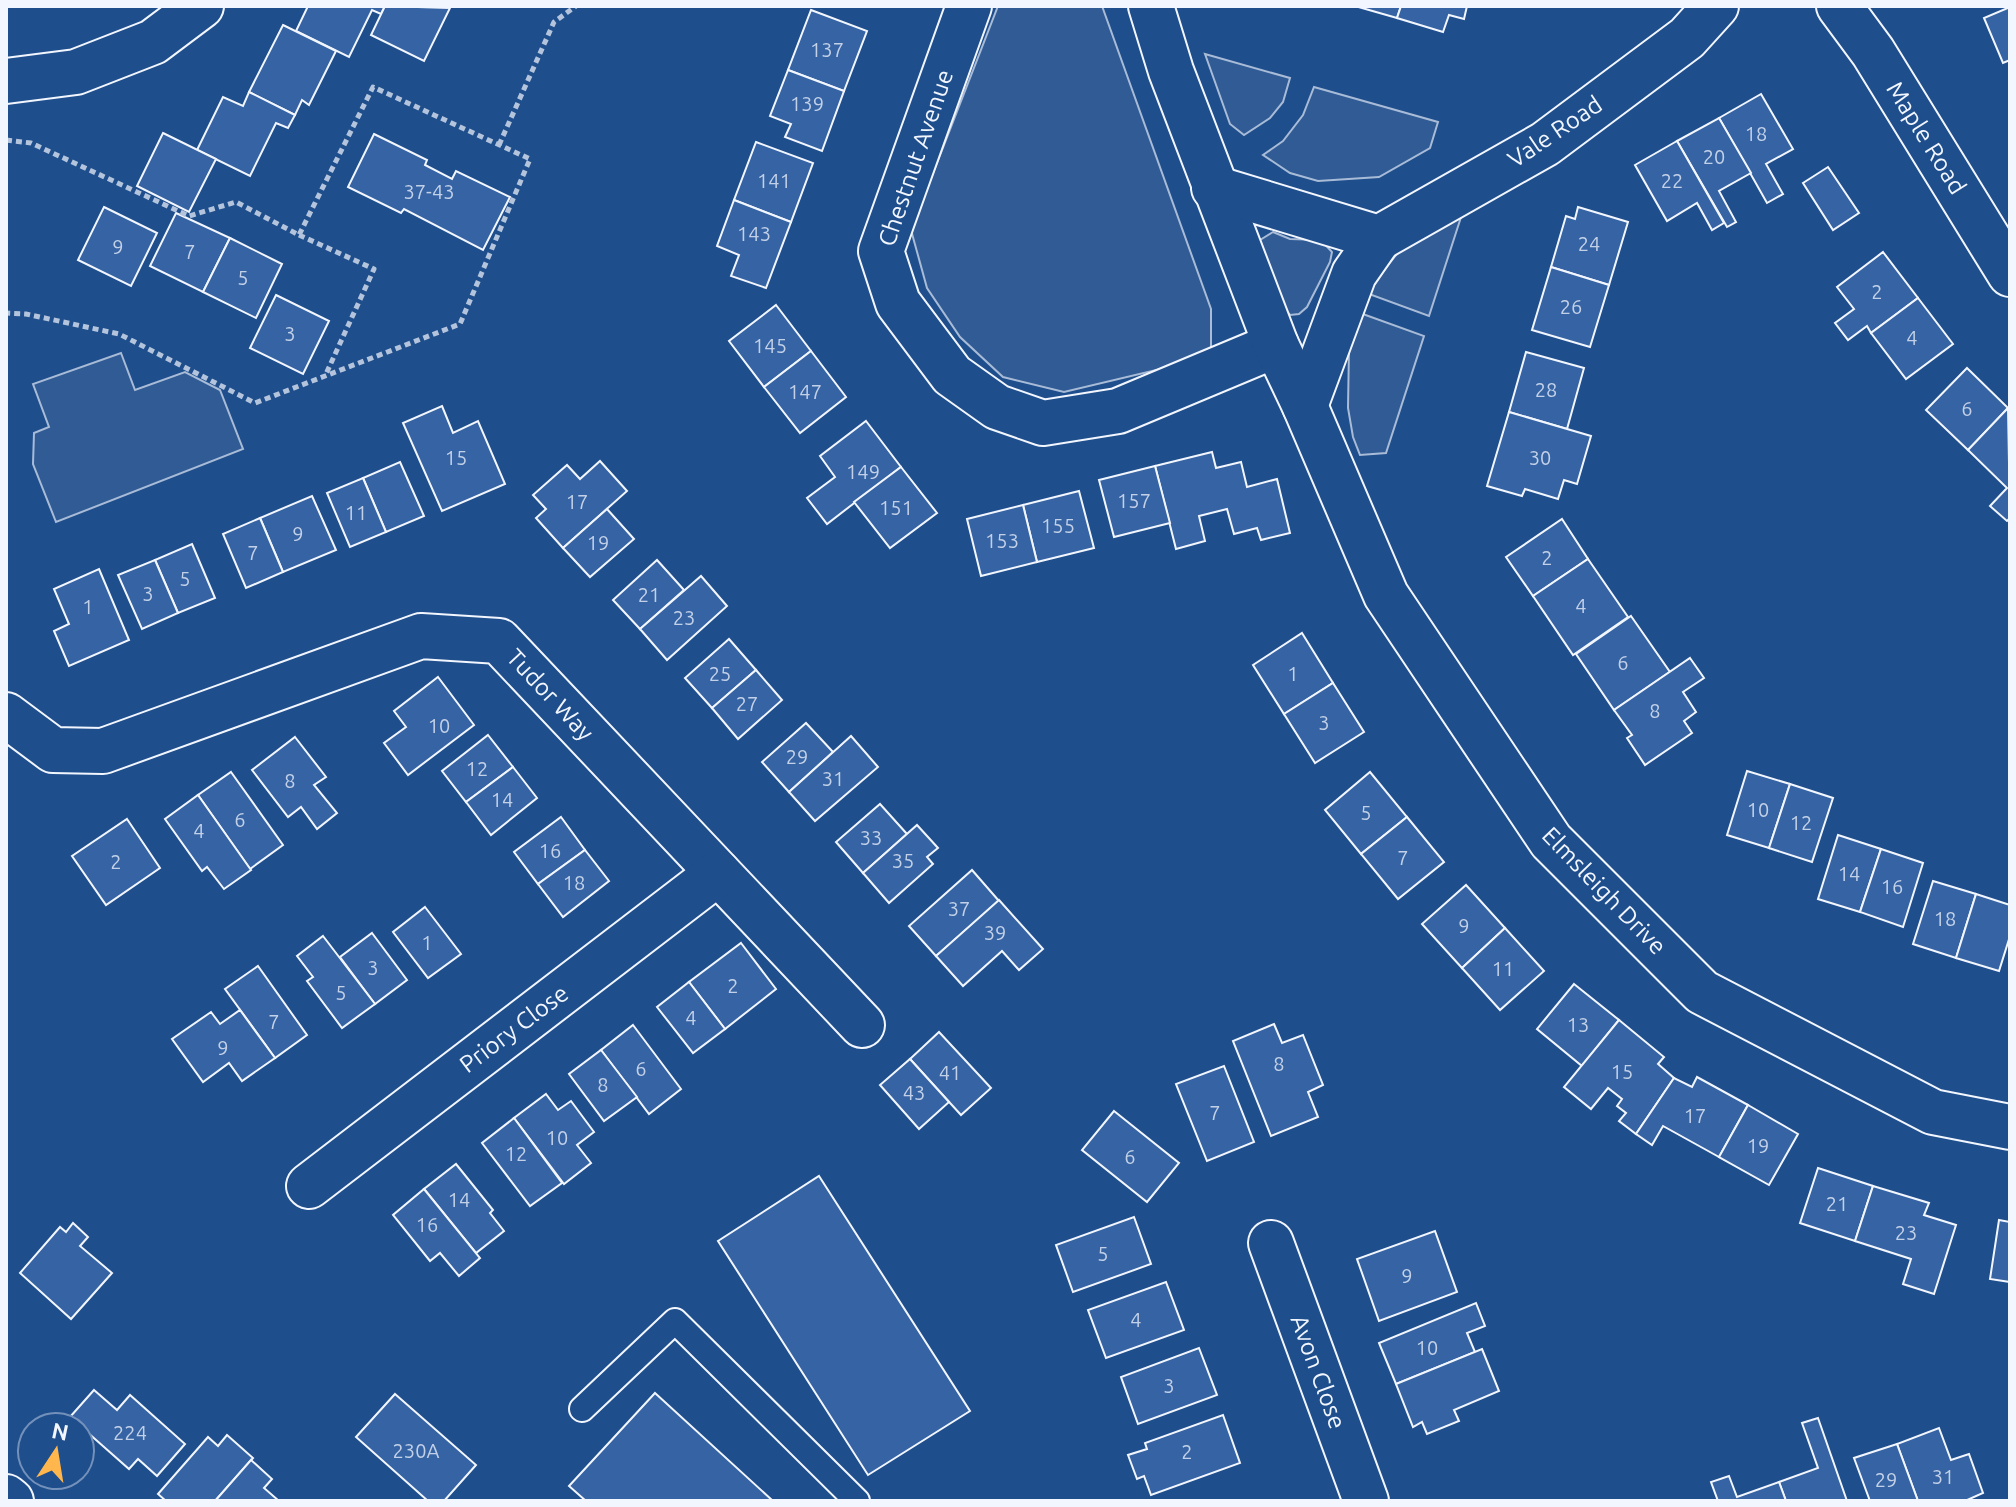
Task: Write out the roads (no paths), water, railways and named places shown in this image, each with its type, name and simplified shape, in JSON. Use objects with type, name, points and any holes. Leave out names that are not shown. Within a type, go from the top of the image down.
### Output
[{"type":"street","points":[[6,81],[76,72],[153,42],[201,6]]},
{"type":"street","name":"Chestnut Avenue","points":[[969,6],[881,251],[898,303],[952,375],[997,407],[1043,423],[1118,411],[1276,345]]},
{"type":"street","points":[[1151,6],[1214,188],[1276,345],[1305,406]]},
{"type":"street","name":"Vale Road","points":[[1305,406],[1354,274],[1379,238],[1545,144],[1687,38],[1716,6]]},
{"type":"street","name":"Maple Road","points":[[1839,6],[1873,52],[2010,274]]},
{"type":"street","points":[[1214,188],[1379,238]]},
{"type":"street","name":"Elmsleigh Drive","points":[[1305,406],[1386,595],[1551,841],[1702,992],[1933,1112],[2010,1127]]},
{"type":"street","name":"Tudor Way","points":[[6,715],[53,750],[103,751],[421,636],[499,641],[862,1025]]},
{"type":"street","name":"Priory Close","points":[[309,1186],[718,873]]},
{"type":"street","name":"Avon Close","points":[[1271,1243],[1366,1501]]},
{"type":"street","points":[[6,1497],[11,1501]]},
{"type":"lane","points":[[582,1409],[675,1321],[857,1501]]}]
